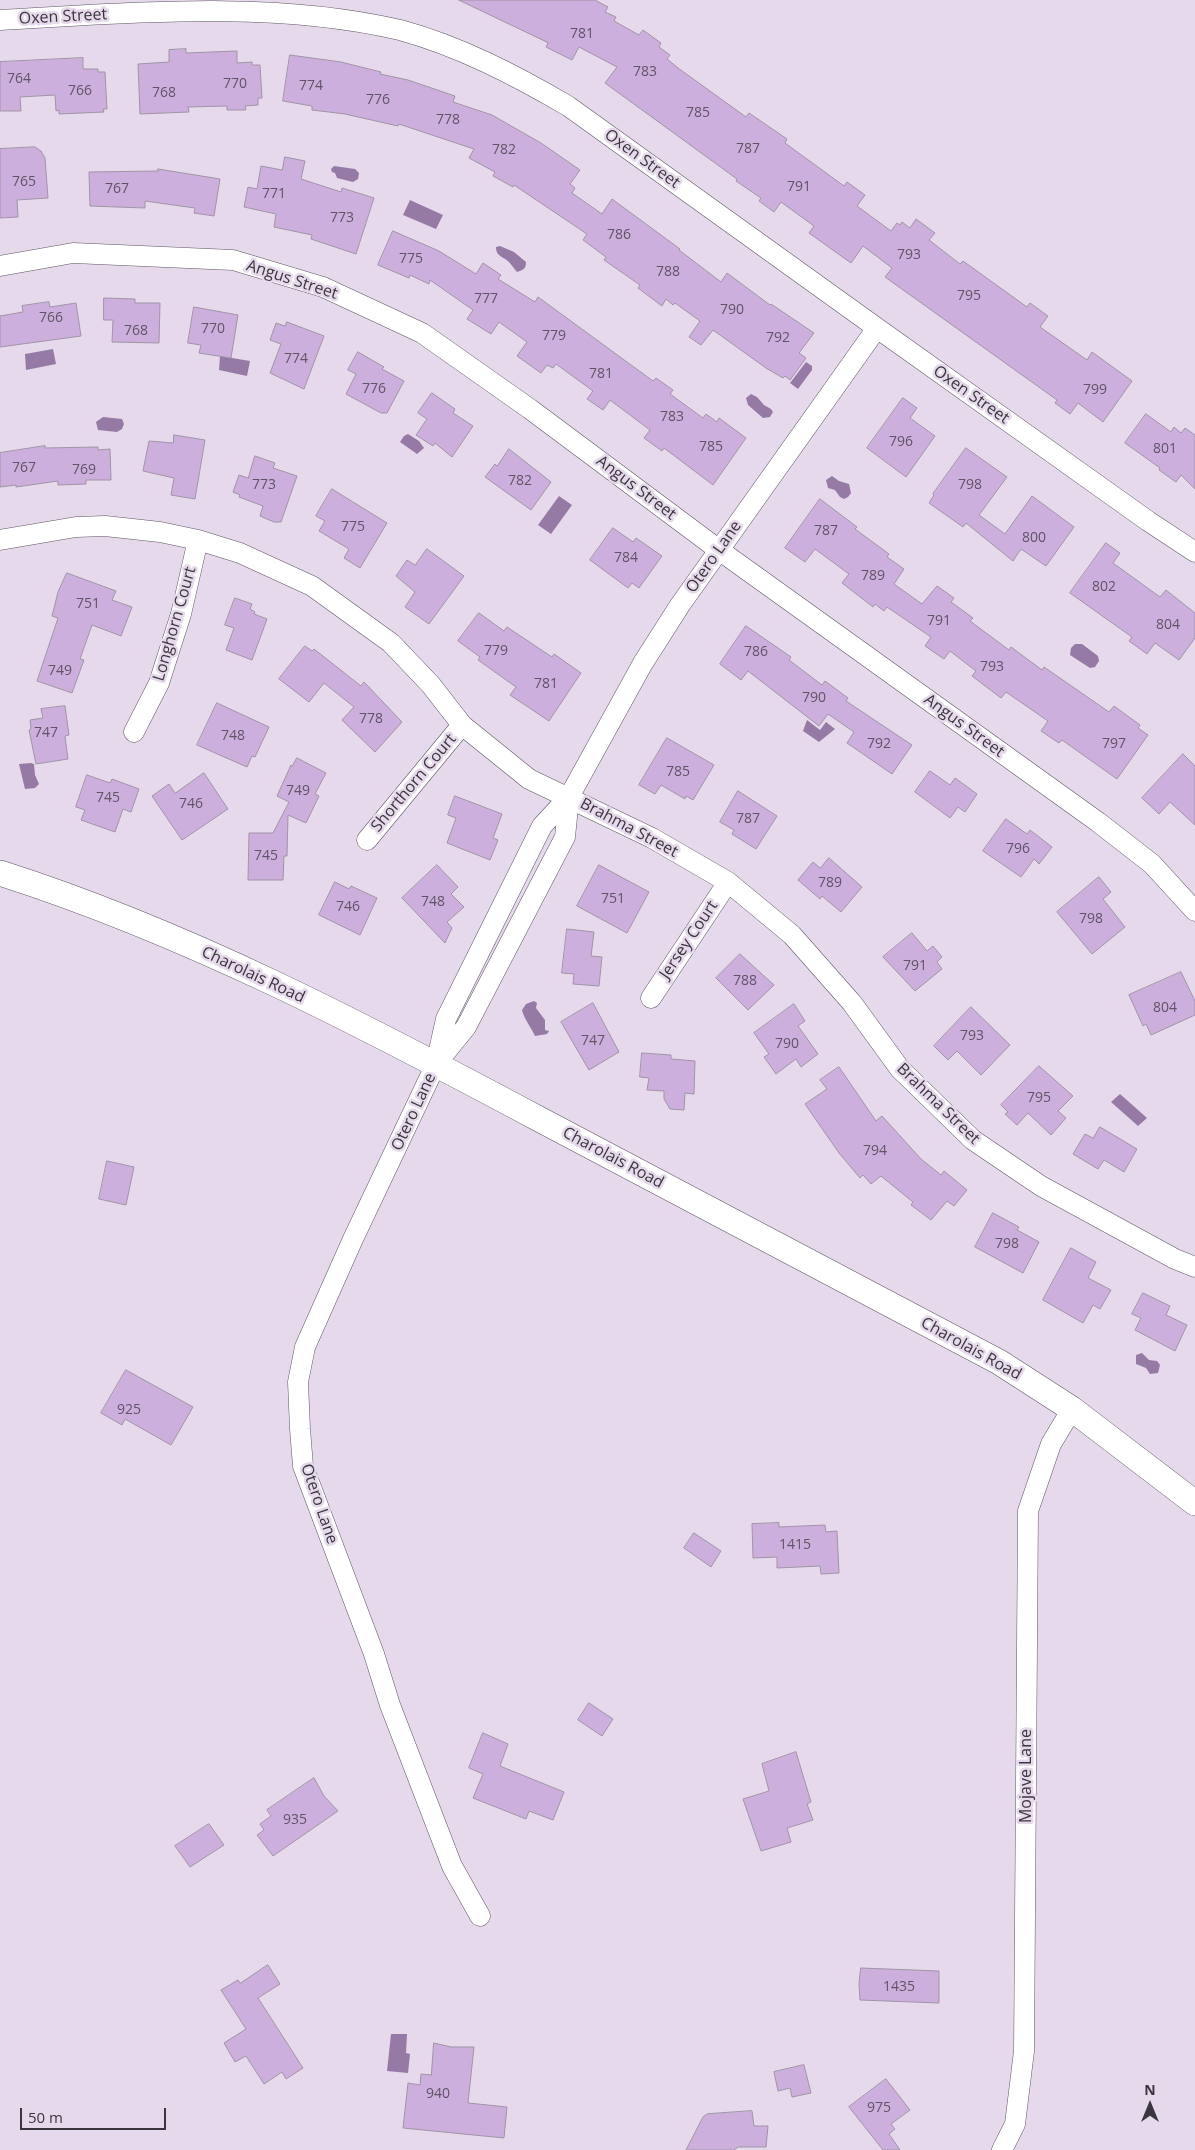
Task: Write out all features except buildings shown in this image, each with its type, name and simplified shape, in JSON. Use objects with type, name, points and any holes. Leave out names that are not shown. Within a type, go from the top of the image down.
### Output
[{"type":"street","name":"Oxen Street","points":[[0,20],[176,11],[241,10],[303,13],[356,20],[400,30],[462,52],[521,78],[568,106],[1148,522],[1195,552]]},
{"type":"street","name":"Angus Street","points":[[0,266],[73,253],[233,260],[323,288],[422,332],[530,409],[719,550],[1098,822],[1152,864],[1195,911]]},
{"type":"street","name":"Otero Lane","points":[[480,1916],[452,1866],[390,1705],[374,1654],[304,1466],[298,1382],[305,1348],[353,1239],[436,1064],[446,1018],[542,826],[570,797],[643,663],[680,605],[877,328]]},
{"type":"street","name":"Brahma Street","points":[[0,540],[68,528],[105,526],[160,532],[198,540],[240,553],[312,586],[351,612],[391,643],[430,685],[462,725],[529,779],[570,797],[652,838],[728,882],[792,935],[852,1003],[900,1069],[973,1140],[1040,1186],[1160,1251],[1195,1267]]},
{"type":"street","name":"Longhorn Court","points":[[134,732],[159,682],[181,614],[198,540]]},
{"type":"street","name":"Shorthorn Court","points":[[367,840],[462,725]]},
{"type":"street","name":"Charolais Road","points":[[0,873],[58,892],[155,930],[304,998],[436,1064],[999,1362],[1072,1409],[1195,1503]]},
{"type":"street","name":"Jersey Court","points":[[651,998],[728,882]]},
{"type":"street","name":"Mojave Lane","points":[[1002,2150],[1015,2124],[1024,2051],[1028,1511],[1051,1444],[1072,1409]]},
{"type":"shaded area","points":[[334,166],[355,169],[359,173],[358,179],[353,182],[337,178],[331,169]]},
{"type":"shaded area","points":[[410,200],[443,215],[436,229],[403,215]]},
{"type":"shaded area","points":[[500,246],[514,252],[526,262],[524,269],[517,272],[509,262],[499,255],[496,247]]},
{"type":"shaded area","points":[[53,349],[56,364],[26,370],[25,354]]},
{"type":"shaded area","points":[[220,356],[250,361],[247,376],[219,370]]},
{"type":"shaded area","points":[[806,362],[812,366],[812,370],[798,389],[790,383]]},
{"type":"shaded area","points":[[751,394],[771,409],[773,412],[770,417],[763,418],[748,405],[746,398]]},
{"type":"shaded area","points":[[103,417],[122,419],[124,424],[122,429],[117,432],[98,430],[96,422]]},
{"type":"shaded area","points":[[408,434],[419,441],[424,448],[417,454],[400,442]]},
{"type":"shaded area","points":[[832,476],[839,481],[849,484],[851,493],[848,497],[844,499],[835,490],[828,488],[826,480]]},
{"type":"shaded area","points":[[559,496],[572,505],[551,534],[538,525]]},
{"type":"shaded area","points":[[1075,644],[1082,644],[1098,656],[1099,661],[1095,667],[1090,668],[1070,655],[1071,648]]},
{"type":"shaded area","points":[[807,720],[820,730],[826,722],[835,729],[819,742],[803,731]]},
{"type":"shaded area","points":[[19,764],[34,764],[35,775],[39,784],[35,788],[25,789]]},
{"type":"shaded area","points":[[534,1001],[537,1003],[536,1008],[545,1020],[545,1030],[549,1031],[547,1034],[535,1036],[523,1013],[522,1010],[526,1004]]},
{"type":"shaded area","points":[[1120,1094],[1147,1118],[1138,1126],[1111,1102]]},
{"type":"shaded area","points":[[1142,1353],[1149,1360],[1157,1361],[1160,1365],[1158,1373],[1150,1374],[1146,1368],[1136,1364],[1136,1355]]},
{"type":"shaded area","points":[[391,2034],[407,2034],[406,2053],[410,2054],[408,2073],[387,2071]]}]
